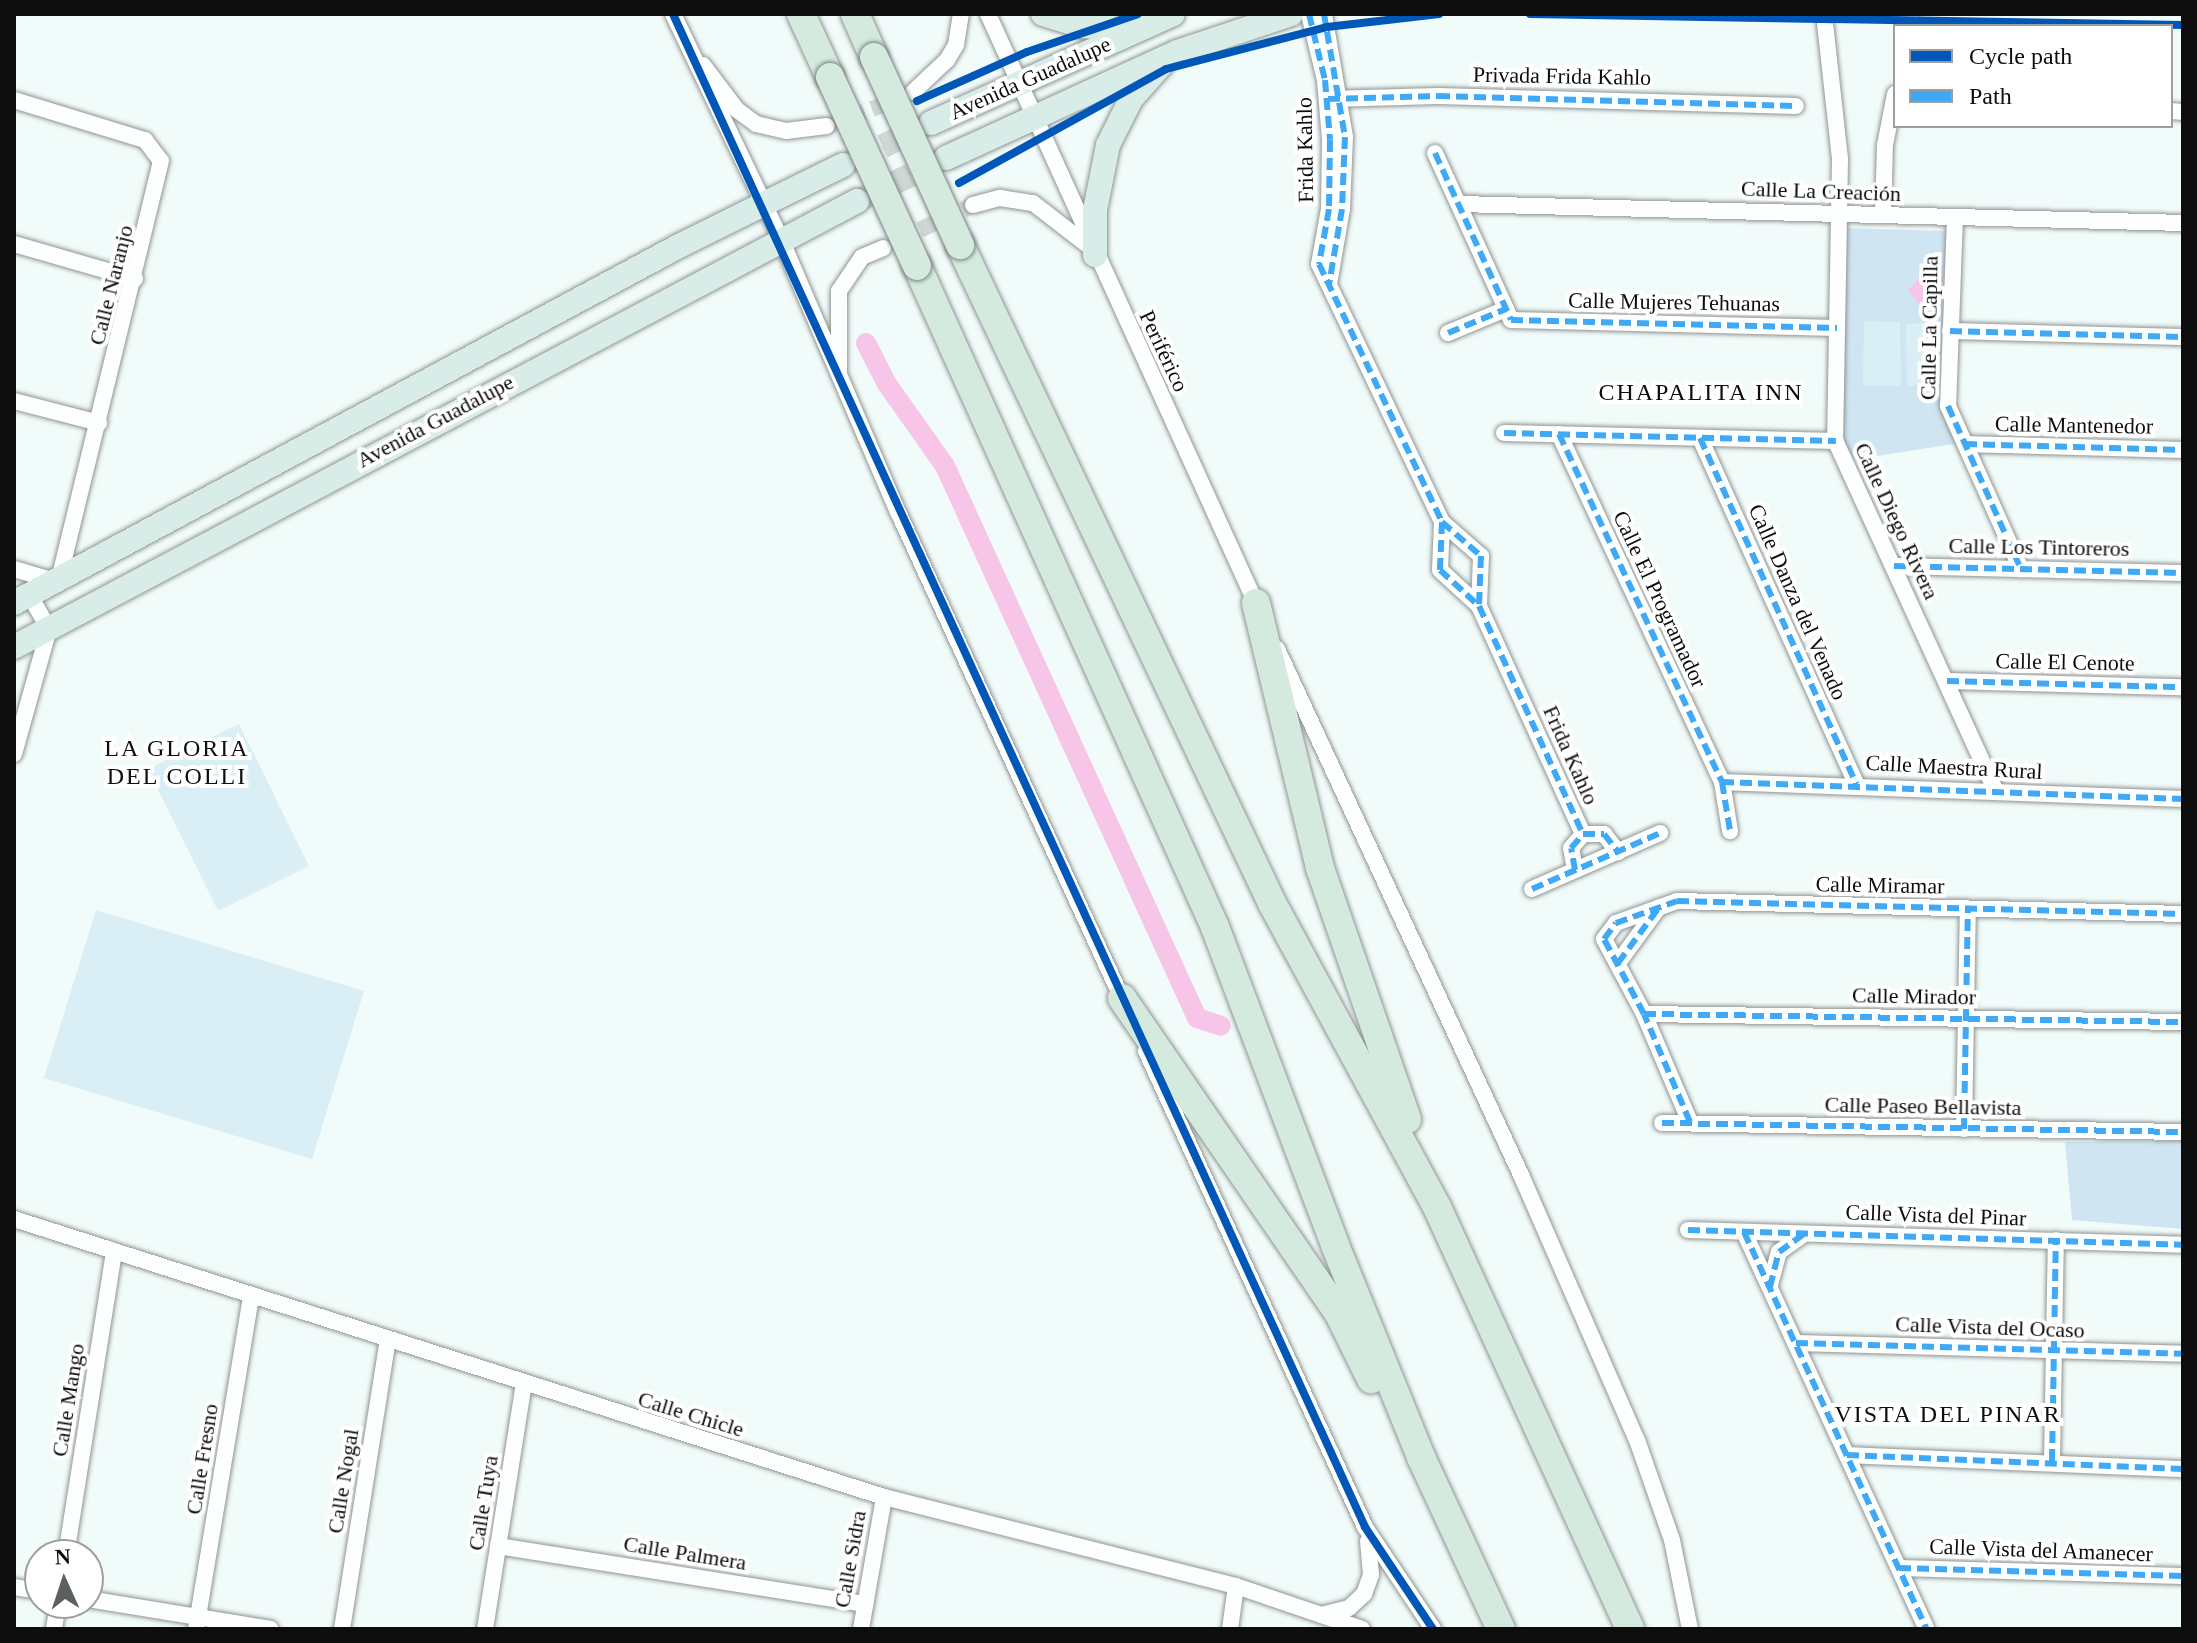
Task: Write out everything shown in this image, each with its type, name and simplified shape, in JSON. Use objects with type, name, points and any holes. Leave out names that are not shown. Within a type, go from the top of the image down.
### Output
[{"type":"highway","points":[[801,14],[1215,927],[1421,1457],[1501,1629]]},
{"type":"highway","points":[[855,14],[960,245],[1272,903],[1437,1207],[1630,1629]]},
{"type":"highway","points":[[1256,603],[1320,868],[1437,1207]]},
{"type":"highway","points":[[1122,998],[1338,1312],[1378,1393],[1421,1457]]},
{"type":"main road","points":[[1043,14],[1093,28],[1143,27]]},
{"type":"main road","name":"Avenida Guadalupe","points":[[931,123],[1018,81],[1173,14]]},
{"type":"main road","name":"Avenida Guadalupe","points":[[946,158],[1169,55],[1291,14]]},
{"type":"main road","points":[[1095,255],[1095,210],[1108,145],[1131,99],[1169,55]]},
{"type":"main road","name":"Avenida Guadalupe","points":[[22,599],[763,204],[843,165]]},
{"type":"main road","name":"Avenida Guadalupe","points":[[14,647],[780,237],[857,201]]},
{"type":"street","points":[[673,14],[780,237],[839,374],[1365,1527],[1433,1629]]},
{"type":"street","points":[[913,92],[947,60],[961,14]]},
{"type":"street","name":"Periférico","points":[[988,14],[1095,255],[1521,1175],[1637,1440],[1672,1540],[1690,1629]]},
{"type":"street","name":"Frida Kahlo","points":[[1309,14],[1335,99]]},
{"type":"street","name":"Frida Kahlo","points":[[1324,14],[1335,99],[1331,175],[1319,264],[1442,522],[1481,556],[1479,606]]},
{"type":"street","name":"Calle Diego Rivera","points":[[1824,14],[1840,159],[1836,441],[1996,792]]},
{"type":"street","points":[[688,45],[737,110],[756,124],[786,131],[827,126]]},
{"type":"street","name":"Privada Frida Kahlo","points":[[1335,99],[1516,97],[1796,106]]},
{"type":"street","name":"Calle Naranjo","points":[[14,100],[145,140],[158,152],[161,176],[57,580]]},
{"type":"street","points":[[1883,215],[1885,145],[1893,104]]},
{"type":"street","points":[[1435,153],[1509,314]]},
{"type":"street","points":[[973,205],[1000,198],[1033,203],[1074,230],[1095,255]]},
{"type":"street","name":"Calle La Creación","points":[[1459,204],[2183,223]]},
{"type":"street","name":"Calle La Capilla","points":[[1955,217],[1948,406],[2021,569]]},
{"type":"street","points":[[14,244],[135,279]]},
{"type":"street","points":[[839,374],[839,291],[862,257],[883,248]]},
{"type":"street","name":"Calle Mujeres Tehuanas","points":[[1448,333],[1509,314],[1837,328]]},
{"type":"street","points":[[1950,331],[2183,337]]},
{"type":"street","points":[[14,401],[99,423]]},
{"type":"street","points":[[1504,433],[1836,441]]},
{"type":"street","name":"Calle El Programador","points":[[1559,434],[1722,782],[1730,831]]},
{"type":"street","name":"Calle Danza del Venado","points":[[1700,438],[1856,784]]},
{"type":"street","name":"Calle Mantenedor","points":[[1965,444],[2183,450]]},
{"type":"street","name":"Frida Kahlo","points":[[1442,522],[1440,570],[1479,606],[1583,834]]},
{"type":"street","name":"Calle Los Tintoreros","points":[[1894,566],[2183,573]]},
{"type":"street","points":[[14,569],[57,580]]},
{"type":"street","points":[[14,754],[49,629],[22,599]]},
{"type":"street","name":"Calle El Cenote","points":[[1947,681],[2183,687]]},
{"type":"street","name":"Calle Maestra Rural","points":[[1722,782],[1856,784],[2183,799]]},
{"type":"street","points":[[1532,889],[1660,833]]},
{"type":"street","name":"Frida Kahlo","points":[[1575,870],[1571,848],[1583,834],[1604,834],[1618,852]]},
{"type":"street","name":"Calle Miramar","points":[[1614,958],[1604,939],[1607,930],[1677,901],[2183,914]]},
{"type":"street","points":[[1660,906],[1614,958],[1644,1014],[1690,1122]]},
{"type":"street","points":[[1964,1129],[1968,909]]},
{"type":"street","name":"Calle Mirador","points":[[1644,1014],[2183,1022]]},
{"type":"street","name":"Calle Paseo Bellavista","points":[[1662,1123],[2183,1132]]},
{"type":"street","name":"Calle Chicle","points":[[14,1219],[884,1497],[1236,1586],[1362,1629]]},
{"type":"street","name":"Calle Vista del Pinar","points":[[1688,1230],[2183,1245]]},
{"type":"street","points":[[1744,1232],[1927,1629]]},
{"type":"street","points":[[1770,1287],[1779,1252],[1808,1233]]},
{"type":"street","points":[[2052,1461],[2056,1240]]},
{"type":"street","name":"Calle Mango","points":[[69,1539],[114,1252]]},
{"type":"street","name":"Calle Fresno","points":[[197,1623],[251,1296]]},
{"type":"street","name":"Calle Nogal","points":[[342,1629],[388,1340]]},
{"type":"street","name":"Calle Vista del Ocaso","points":[[1796,1343],[2183,1354]]},
{"type":"street","name":"Calle Tuya","points":[[485,1629],[524,1384]]},
{"type":"street","points":[[1847,1455],[2052,1461],[2183,1469]]},
{"type":"street","name":"Calle Sidra","points":[[861,1629],[884,1497]]},
{"type":"street","points":[[1320,1615],[1349,1608],[1366,1589],[1371,1565],[1365,1527]]},
{"type":"street","name":"Calle Palmera","points":[[498,1546],[865,1604]]},
{"type":"street","name":"Calle Vista del Amanecer","points":[[1899,1568],[2183,1576]]},
{"type":"street","points":[[1230,1629],[1236,1586]]},
{"type":"street","points":[[104,1603],[197,1623],[271,1629]]},
{"type":"shaded area","points":[[1843,228],[1947,231],[1943,400],[1960,443],[1851,460],[1841,441]]},
{"type":"shaded area","points":[[1931,262],[1942,265],[1946,282],[1938,282],[1938,296],[1921,307],[1908,290],[1922,275],[1923,265]]},
{"type":"shaded area","points":[[1864,321],[1900,322],[1901,386],[1863,386]]},
{"type":"shaded area","points":[[1947,321],[1944,384],[1907,386],[1906,324]]},
{"type":"shaded area","points":[[239,724],[309,866],[218,911],[148,769]]},
{"type":"shaded area","points":[[96,910],[364,991],[312,1159],[44,1078]]},
{"type":"shaded area","points":[[2183,1141],[2183,1229],[2072,1220],[2065,1142]]},
{"type":"waterway","points":[[866,343],[887,384],[945,466],[1197,1018],[1221,1026]]},
{"type":"tunnel","points":[[827,126],[901,98]]},
{"type":"tunnel","points":[[850,162],[925,126]]},
{"type":"tunnel","points":[[857,201],[942,160]]},
{"type":"tunnel","points":[[898,240],[973,205]]},
{"type":"marked path","points":[[1309,14],[1325,80],[1330,140],[1329,209],[1319,264],[1442,522],[1481,556],[1479,606]]},
{"type":"marked path","points":[[1324,14],[1345,137],[1342,209],[1329,284]]},
{"type":"marked path","points":[[1328,99],[1438,96],[1796,106]]},
{"type":"marked path","points":[[1435,153],[1511,320],[1837,328]]},
{"type":"marked path","points":[[1448,333],[1506,309]]},
{"type":"marked path","points":[[1950,331],[2183,337]]},
{"type":"marked path","points":[[1948,406],[2021,569]]},
{"type":"marked path","points":[[1504,433],[1836,441]]},
{"type":"marked path","points":[[1559,434],[1722,782],[1730,831]]},
{"type":"marked path","points":[[1700,438],[1856,784]]},
{"type":"marked path","points":[[1965,444],[2183,450]]},
{"type":"marked path","points":[[1442,522],[1440,570],[1479,606],[1583,834]]},
{"type":"marked path","points":[[1894,566],[2183,573]]},
{"type":"marked path","points":[[1947,681],[2183,687]]},
{"type":"marked path","points":[[1722,782],[2183,799]]},
{"type":"marked path","points":[[1532,889],[1660,833]]},
{"type":"marked path","points":[[1575,870],[1571,848],[1583,834],[1604,834],[1618,852]]},
{"type":"marked path","points":[[1690,1122],[1644,1014],[1604,939],[1616,923],[1677,901],[2183,914]]},
{"type":"marked path","points":[[1618,963],[1660,906]]},
{"type":"marked path","points":[[1964,1129],[1968,909]]},
{"type":"marked path","points":[[1644,1014],[2183,1022]]},
{"type":"marked path","points":[[1662,1123],[2183,1132]]},
{"type":"marked path","points":[[1688,1230],[2183,1245]]},
{"type":"marked path","points":[[1744,1232],[1927,1629]]},
{"type":"marked path","points":[[1770,1287],[1779,1252],[1804,1234]]},
{"type":"marked path","points":[[2052,1461],[2056,1240]]},
{"type":"marked path","points":[[1796,1343],[2183,1354]]},
{"type":"marked path","points":[[1847,1455],[2183,1469]]},
{"type":"marked path","points":[[1899,1568],[2183,1576]]},
{"type":"cycle path","points":[[673,14],[1365,1527],[1433,1629]]},
{"type":"cycle path","points":[[917,101],[1027,52],[1138,14]]},
{"type":"cycle path","points":[[959,183],[1166,69],[1327,27],[1439,14]]},
{"type":"cycle path","points":[[1530,14],[2124,24]]},
{"type":"cycle path","points":[[2173,25],[2183,25]]},
{"type":"district","name":"CHAPALITA INN","points":[[1701,393]]},
{"type":"district","name":"LA GLORIA DEL COLLI","points":[[177,763]]},
{"type":"district","name":"VISTA DEL PINAR","points":[[1948,1415]]}]
